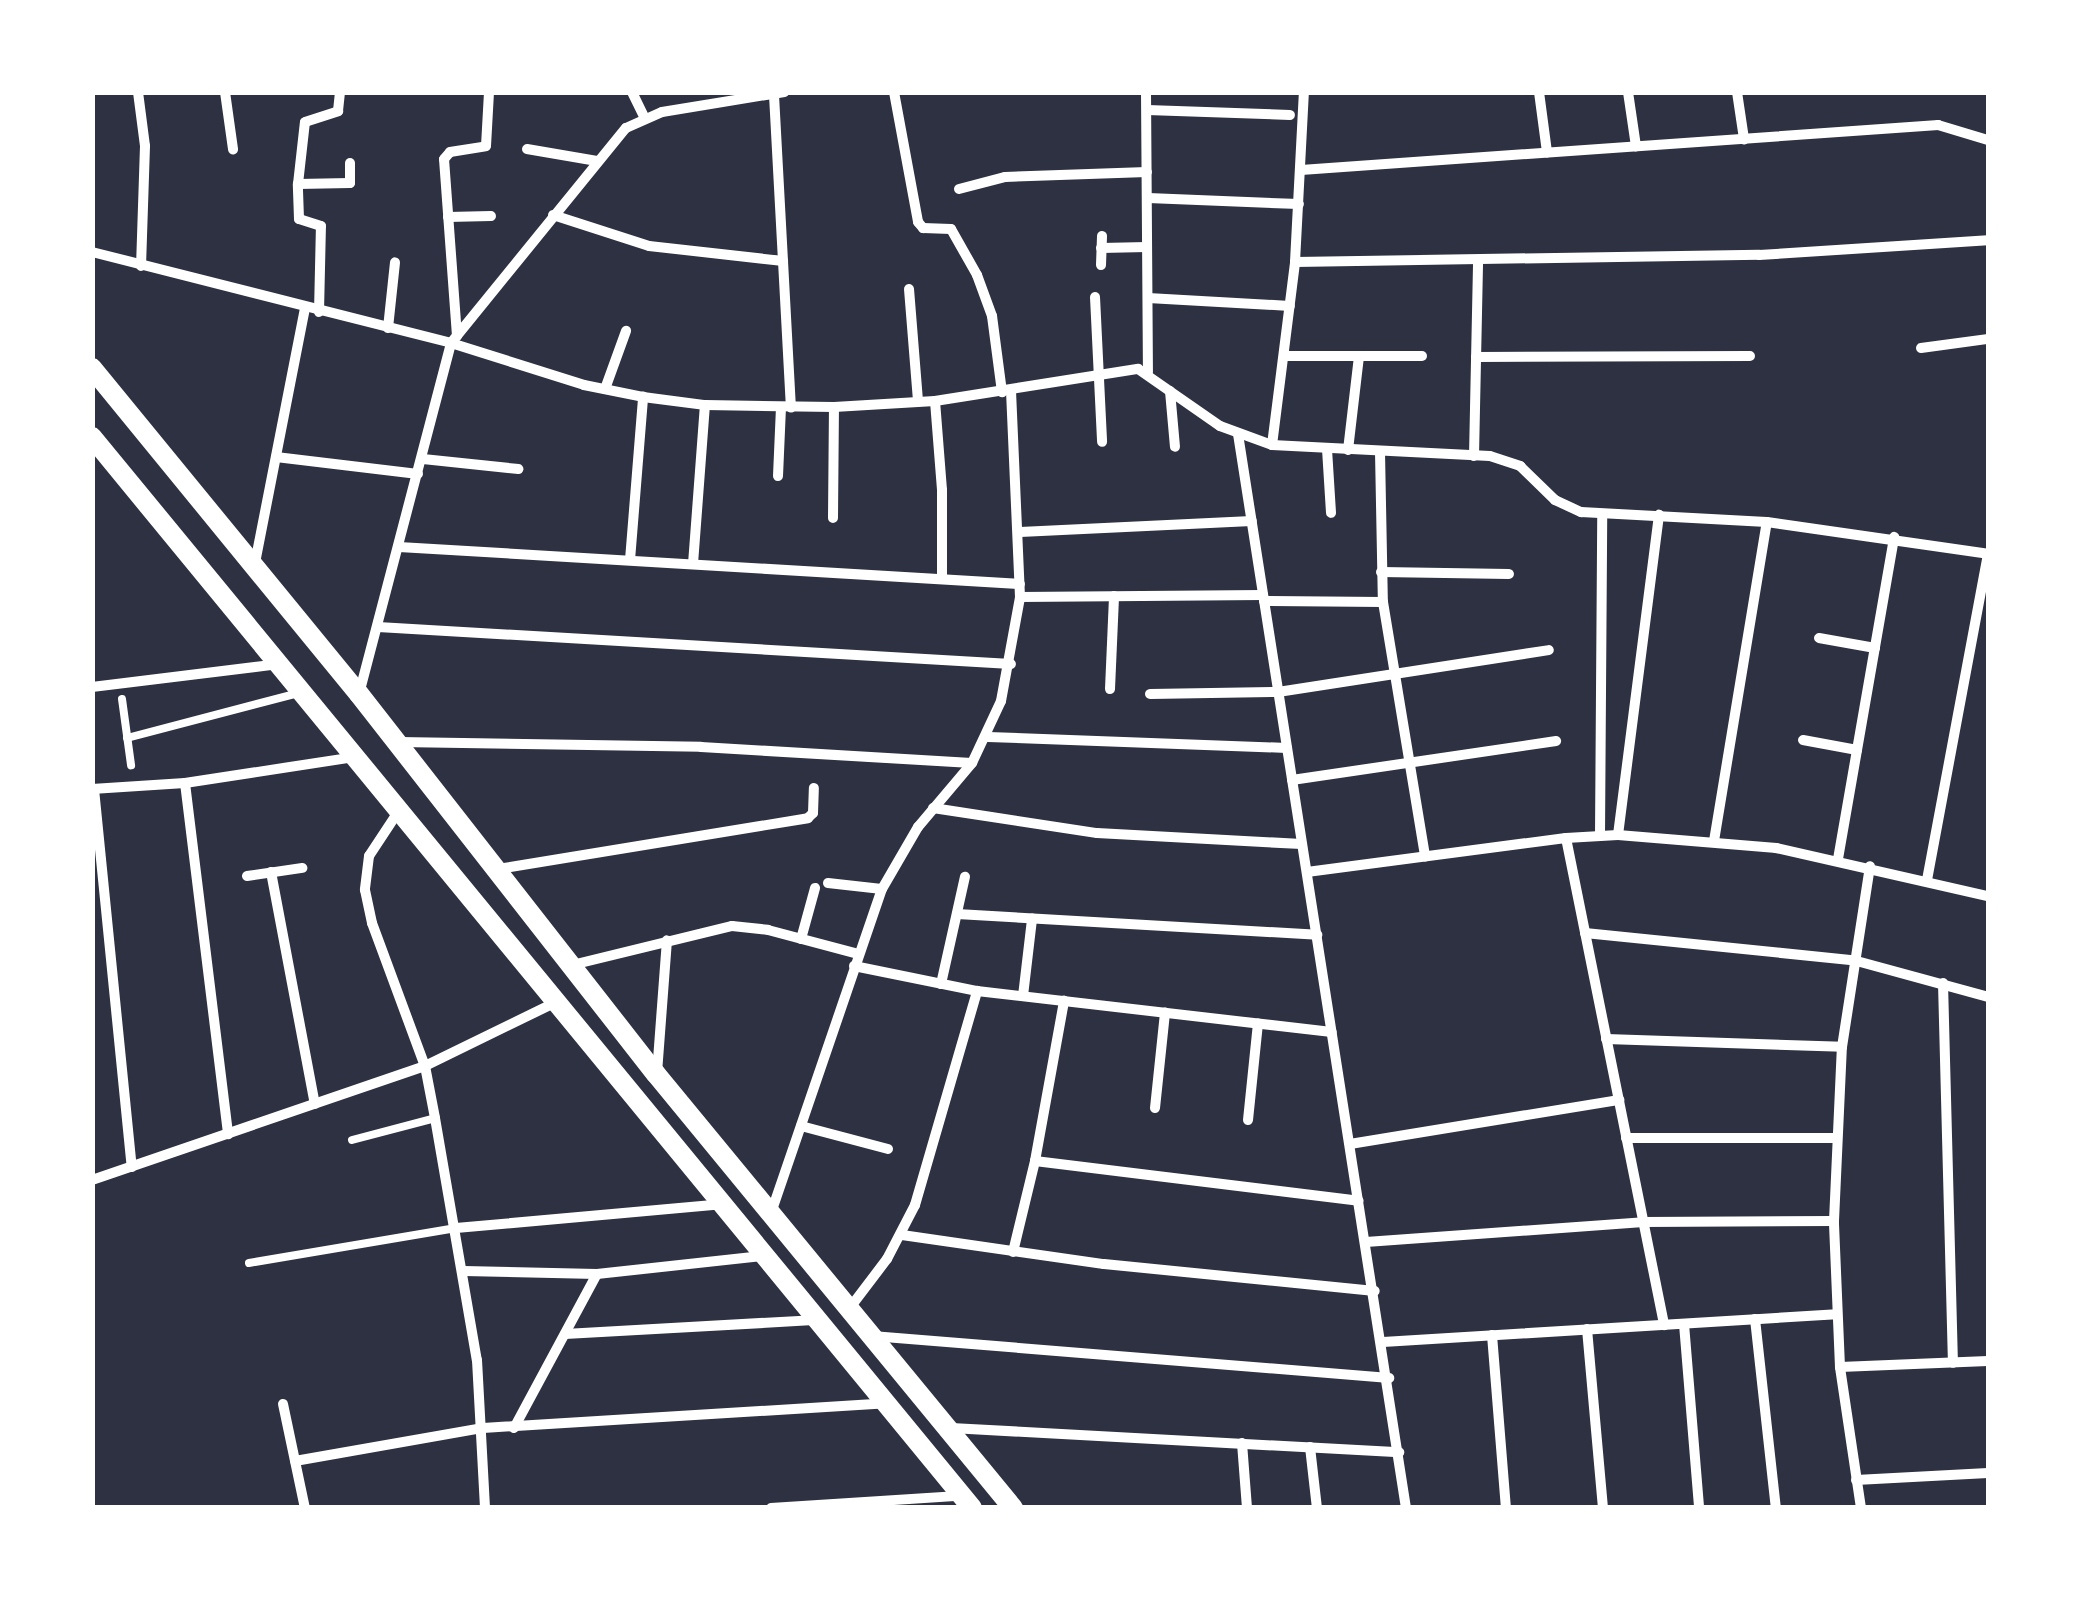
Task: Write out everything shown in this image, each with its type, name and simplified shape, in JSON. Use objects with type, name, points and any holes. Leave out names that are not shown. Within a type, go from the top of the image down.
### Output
[{"type":"main road","points":[[92,368],[360,694],[656,1074],[1013,1508]]},
{"type":"main road","points":[[92,436],[967,1502]]},
{"type":"main road","points":[[631,1096],[656,1074]]},
{"type":"street","points":[[138,92],[145,146],[141,266]]},
{"type":"street","points":[[224,92],[233,149]]},
{"type":"street","points":[[320,312],[322,227],[299,218],[298,184],[306,122],[340,109],[340,92]]},
{"type":"street","points":[[360,694],[454,340],[444,157],[450,152],[486,146],[488,92]]},
{"type":"street","points":[[632,92],[644,117]]},
{"type":"street","points":[[771,1213],[882,889],[933,808],[988,737],[1011,664],[1020,598],[1020,532],[1006,392],[992,316],[977,274],[951,229],[923,228],[918,222],[894,92]]},
{"type":"street","points":[[1146,92],[1148,372]]},
{"type":"street","points":[[1272,445],[1294,262],[1304,92]]},
{"type":"street","points":[[1539,92],[1547,152]]},
{"type":"street","points":[[1628,92],[1636,146]]},
{"type":"street","points":[[1737,92],[1744,138]]},
{"type":"street","points":[[454,340],[626,128],[644,117],[749,95],[779,94],[786,408],[778,476]]},
{"type":"street","points":[[1147,110],[1290,115]]},
{"type":"street","points":[[1301,170],[1938,125],[1988,140]]},
{"type":"street","points":[[527,149],[597,160]]},
{"type":"street","points":[[298,184],[350,183],[350,164]]},
{"type":"street","points":[[959,190],[1020,176],[1147,172]]},
{"type":"street","points":[[1148,198],[1299,204]]},
{"type":"street","points":[[553,215],[649,246],[783,262]]},
{"type":"street","points":[[448,218],[490,216]]},
{"type":"street","points":[[1294,262],[1759,255],[1988,240]]},
{"type":"street","points":[[1101,265],[1101,242],[1148,247]]},
{"type":"street","points":[[92,252],[305,309],[454,340],[605,389],[644,396],[705,405],[834,408],[1006,392],[1126,368],[1148,372],[1202,415],[1238,434],[1272,445],[1474,456],[1520,466],[1566,508],[1602,514],[1767,522],[1894,537],[1988,554],[1927,880]]},
{"type":"street","points":[[388,328],[395,262]]},
{"type":"street","points":[[1474,456],[1478,262]]},
{"type":"street","points":[[910,289],[918,402]]},
{"type":"street","points":[[1094,297],[1102,442]]},
{"type":"street","points":[[1148,298],[1290,306]]},
{"type":"street","points":[[254,564],[305,309]]},
{"type":"street","points":[[605,389],[626,331]]},
{"type":"street","points":[[1921,348],[1988,339]]},
{"type":"street","points":[[1284,356],[1422,356]]},
{"type":"street","points":[[1348,450],[1359,356]]},
{"type":"street","points":[[1476,357],[1750,356]]},
{"type":"street","points":[[1170,390],[1176,448]]},
{"type":"street","points":[[630,560],[644,396]]},
{"type":"street","points":[[935,401],[942,490],[942,579]]},
{"type":"street","points":[[693,564],[705,405]]},
{"type":"street","points":[[833,518],[834,408]]},
{"type":"street","points":[[1238,434],[1389,1378],[1406,1508]]},
{"type":"street","points":[[1328,449],[1331,513]]},
{"type":"street","points":[[1380,452],[1383,602],[1424,857]]},
{"type":"street","points":[[276,456],[418,474]]},
{"type":"street","points":[[423,459],[518,469]]},
{"type":"street","points":[[1600,835],[1602,514]]},
{"type":"street","points":[[1618,836],[1659,515]]},
{"type":"street","points":[[1020,532],[1252,521]]},
{"type":"street","points":[[1714,841],[1767,522]]},
{"type":"street","points":[[1838,859],[1894,537]]},
{"type":"street","points":[[399,546],[1020,584]]},
{"type":"street","points":[[1381,572],[1509,574]]},
{"type":"street","points":[[1020,598],[1114,596],[1383,602]]},
{"type":"street","points":[[1110,689],[1114,596]]},
{"type":"street","points":[[378,627],[1011,664]]},
{"type":"street","points":[[1819,638],[1875,648]]},
{"type":"street","points":[[1150,694],[1278,692],[1548,650]]},
{"type":"street","points":[[92,687],[279,664]]},
{"type":"street","points":[[988,737],[1287,748]]},
{"type":"street","points":[[1803,740],[1857,750]]},
{"type":"street","points":[[1292,780],[1556,741]]},
{"type":"street","points":[[398,742],[701,747],[972,762]]},
{"type":"street","points":[[132,1167],[93,789],[185,783],[358,756]]},
{"type":"street","points":[[185,783],[228,1134]]},
{"type":"street","points":[[498,868],[808,818],[813,813],[814,788]]},
{"type":"street","points":[[401,808],[376,840],[365,890],[372,923],[425,1066],[464,1272],[483,1428],[485,1508]]},
{"type":"street","points":[[933,808],[1097,833],[1302,844]]},
{"type":"street","points":[[1307,872],[1600,835],[1714,841],[1838,859],[1988,896]]},
{"type":"street","points":[[1566,838],[1664,1325]]},
{"type":"street","points":[[1860,1508],[1840,1367],[1834,1222],[1842,1047],[1870,866]]},
{"type":"street","points":[[247,876],[302,868]]},
{"type":"street","points":[[271,872],[315,1104]]},
{"type":"street","points":[[941,984],[966,877]]},
{"type":"street","points":[[828,883],[882,889]]},
{"type":"street","points":[[801,939],[816,888]]},
{"type":"street","points":[[957,914],[1316,935]]},
{"type":"street","points":[[1023,996],[1032,919]]},
{"type":"street","points":[[572,965],[732,926],[858,954]]},
{"type":"street","points":[[1584,933],[1853,960],[1988,996]]},
{"type":"street","points":[[656,1074],[667,940]]},
{"type":"street","points":[[854,966],[977,991],[1332,1032]]},
{"type":"street","points":[[1943,983],[1953,1362]]},
{"type":"street","points":[[849,1308],[902,1235],[930,1160],[977,991]]},
{"type":"street","points":[[1013,1252],[1036,1161],[1064,1001]]},
{"type":"street","points":[[92,1180],[425,1066],[556,1002]]},
{"type":"street","points":[[1155,1108],[1165,1013]]},
{"type":"street","points":[[1248,1120],[1258,1024]]},
{"type":"street","points":[[1606,1039],[1842,1047]]},
{"type":"street","points":[[1350,1144],[1619,1100]]},
{"type":"street","points":[[801,1126],[888,1149]]},
{"type":"street","points":[[1626,1138],[1836,1138]]},
{"type":"street","points":[[1036,1161],[1359,1201]]},
{"type":"street","points":[[456,1228],[724,1204]]},
{"type":"street","points":[[1366,1242],[1643,1222],[1834,1222]]},
{"type":"street","points":[[902,1235],[1013,1252],[1374,1291]]},
{"type":"street","points":[[464,1272],[597,1274],[768,1255]]},
{"type":"street","points":[[514,1428],[597,1274]]},
{"type":"street","points":[[1383,1342],[1836,1314]]},
{"type":"street","points":[[564,1334],[819,1320]]},
{"type":"street","points":[[1755,1320],[1776,1508]]},
{"type":"street","points":[[1684,1324],[1699,1508]]},
{"type":"street","points":[[1587,1329],[1603,1508]]},
{"type":"street","points":[[1492,1335],[1506,1508]]},
{"type":"street","points":[[871,1336],[1389,1378]]},
{"type":"street","points":[[1840,1367],[1988,1361]]},
{"type":"street","points":[[295,1461],[483,1428],[886,1403]]},
{"type":"street","points":[[283,1404],[304,1508]]},
{"type":"street","points":[[945,1428],[1399,1452]]},
{"type":"street","points":[[1242,1443],[1247,1508]]},
{"type":"street","points":[[1310,1447],[1316,1508]]},
{"type":"street","points":[[1856,1480],[1988,1473]]},
{"type":"street","points":[[771,1508],[967,1502]]},
{"type":"lane","points":[[127,738],[302,692]]},
{"type":"lane","points":[[122,699],[131,766]]},
{"type":"lane","points":[[352,1140],[435,1118]]},
{"type":"lane","points":[[249,1263],[456,1228]]}]
